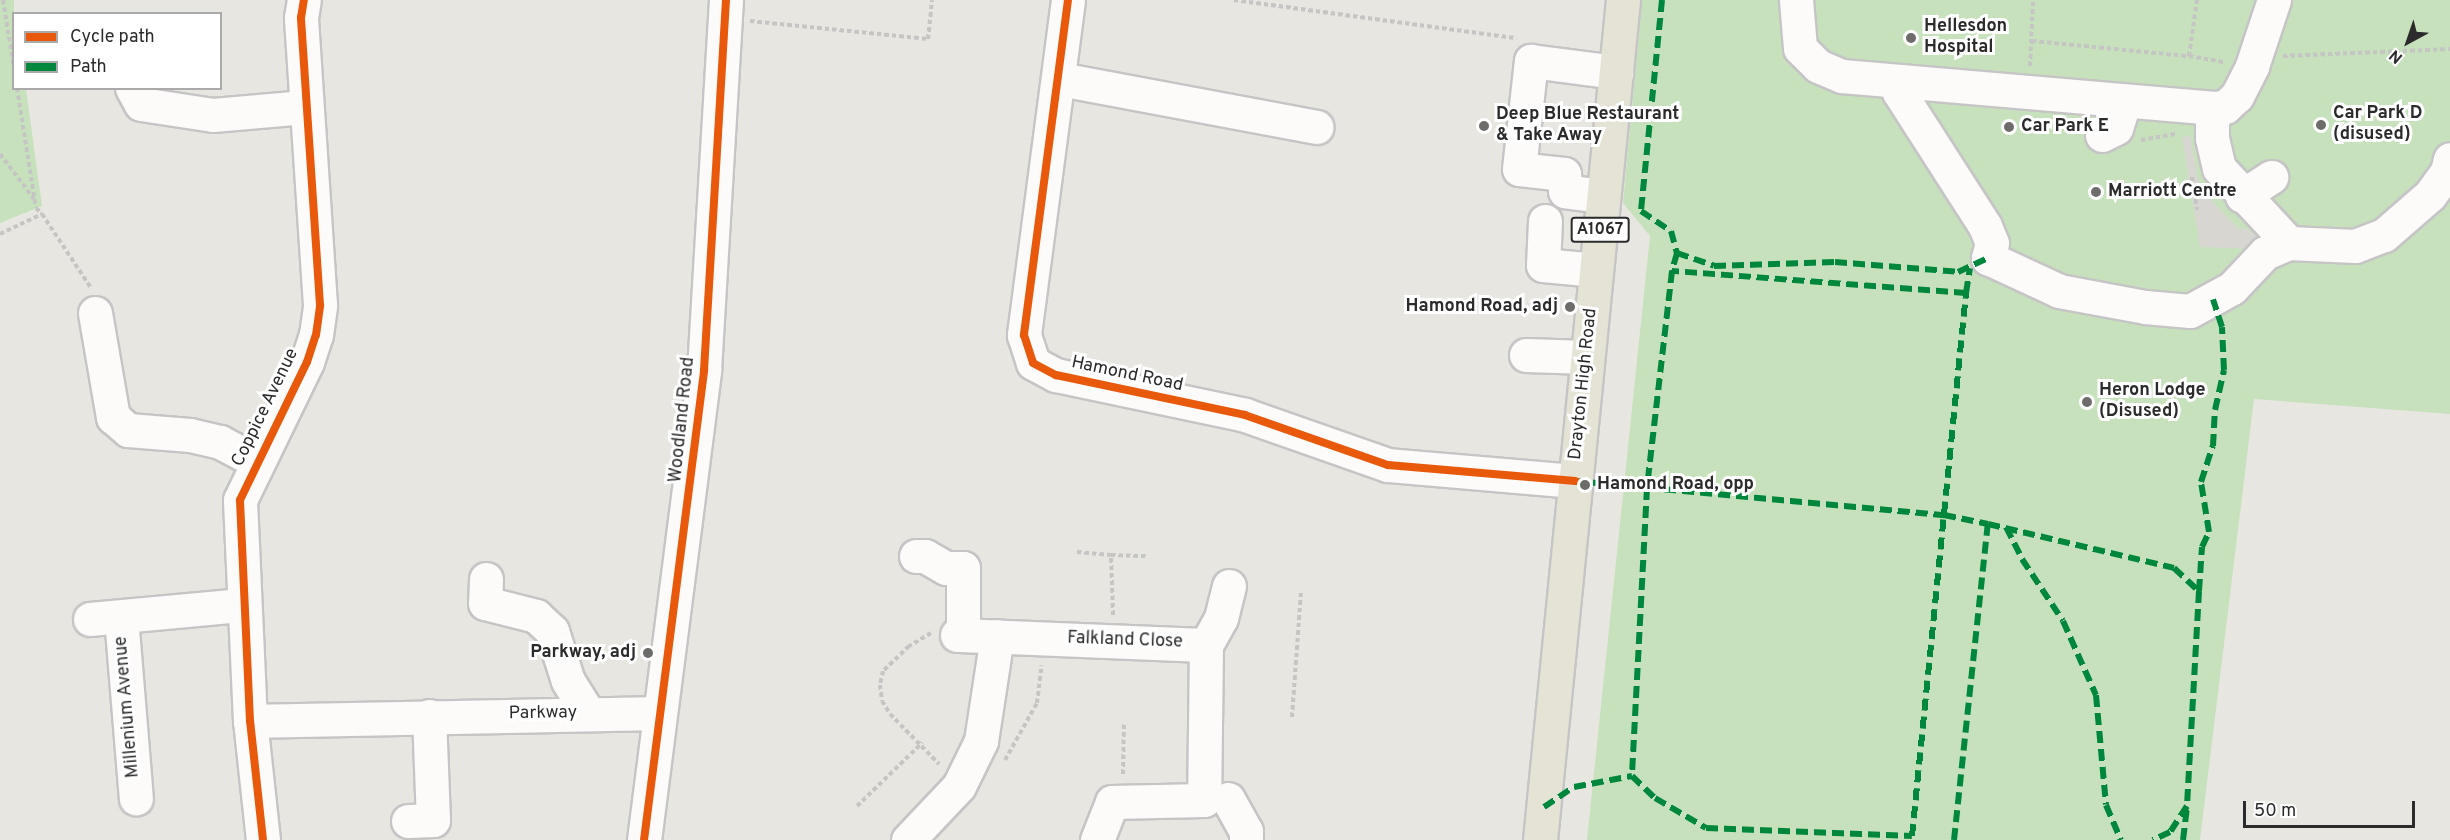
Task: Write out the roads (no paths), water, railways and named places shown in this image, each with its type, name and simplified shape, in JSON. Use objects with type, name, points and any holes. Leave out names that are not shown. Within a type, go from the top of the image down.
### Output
[{"type":"main road","name":"Drayton High Road","points":[[1540,840],[1623,0]]},
{"type":"street","name":"Coppice Avenue","points":[[263,840],[250,721],[242,604],[240,500],[256,460],[307,362],[316,335],[320,305],[305,107],[301,18],[304,0]]},
{"type":"street","name":"Hamond Road","points":[[1068,0],[1060,79],[1024,335],[1033,363],[1056,375],[1245,415],[1388,465],[1575,481]]},
{"type":"street","points":[[1796,0],[1800,48],[1818,66],[1842,76],[2212,108],[2225,107],[2237,96],[2253,62],[2274,0]]},
{"type":"street","name":"Woodland Road","points":[[644,840],[658,713],[704,370],[725,9]]},
{"type":"street","points":[[1603,196],[1565,191],[1564,174],[1519,169],[1531,61],[1616,72]]},
{"type":"street","points":[[1060,79],[1317,127]]},
{"type":"street","points":[[1900,81],[1899,92],[1984,226],[1992,243],[1988,258],[2059,291],[2145,307],[2190,311],[2232,288],[2265,253],[2289,243],[2355,246],[2384,235],[2430,195],[2447,172],[2450,159]]},
{"type":"street","points":[[2102,135],[2116,128],[2125,101]]},
{"type":"street","points":[[135,103],[213,115],[305,107]]},
{"type":"street","points":[[2212,108],[2212,138],[2219,168],[2242,196],[2289,243]]},
{"type":"street","points":[[2242,196],[2271,177]]},
{"type":"street","points":[[1545,222],[1543,265],[1596,270]]},
{"type":"street","points":[[95,313],[113,417],[128,430],[200,437],[220,442],[256,460]]},
{"type":"street","points":[[1526,355],[1587,357]]},
{"type":"street","name":"Falkland Close","points":[[916,556],[925,556],[946,568],[963,568],[960,635],[1206,645],[1226,799]]},
{"type":"street","points":[[486,579],[485,603],[536,616],[552,631],[568,681],[589,714]]},
{"type":"street","points":[[1206,645],[1221,618],[1229,586]]},
{"type":"street","name":"Millenium Avenue","points":[[136,798],[105,618],[242,604]]},
{"type":"street","points":[[908,840],[960,786],[981,741],[998,636]]},
{"type":"street","name":"Parkway","points":[[250,721],[658,713]]},
{"type":"street","points":[[429,716],[434,820]]},
{"type":"street","points":[[1097,840],[1117,802],[1226,799],[1246,831],[1246,840]]},
{"type":"place","name":"Hellesdon Hospital","points":[[1911,38]]},
{"type":"place","name":"Car Park D (disused)","points":[[2321,125]]},
{"type":"place","name":"Deep Blue Restaurant & Take Away","points":[[1484,126]]},
{"type":"place","name":"Car Park E","points":[[2009,127]]},
{"type":"place","name":"Marriott Centre","points":[[2096,192]]},
{"type":"place","name":"Hamond Road, adj","points":[[1570,307]]},
{"type":"place","name":"Heron Lodge (Disused)","points":[[2087,402]]},
{"type":"place","name":"Hamond Road, opp","points":[[1585,485]]},
{"type":"place","name":"Parkway, adj","points":[[648,653]]}]
